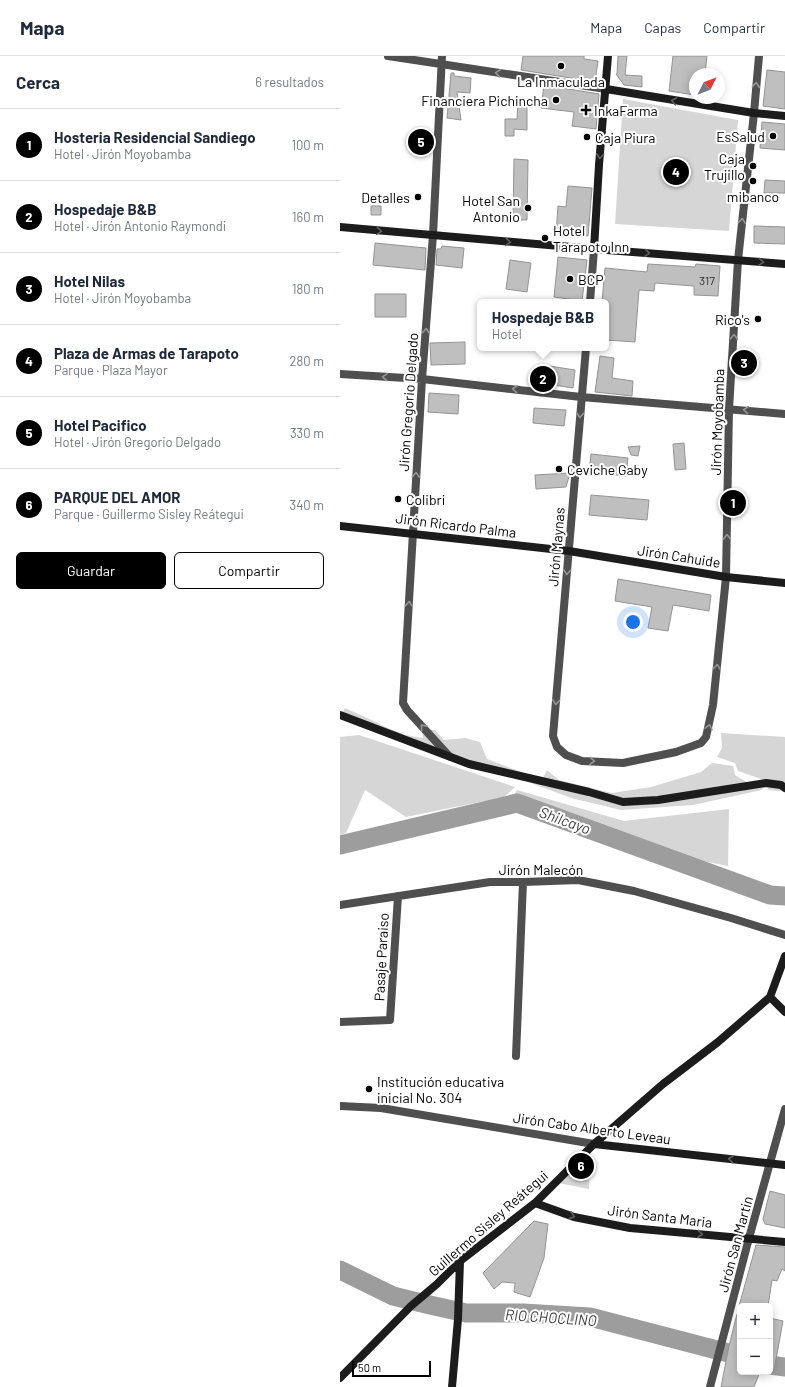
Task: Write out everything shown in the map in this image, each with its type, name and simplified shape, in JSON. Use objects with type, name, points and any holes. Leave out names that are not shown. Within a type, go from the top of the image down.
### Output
[{"type":"street","points":[[388,56],[606,89],[754,114],[785,116]]},
{"type":"street","name":"Jirón Gregorio Delgado","points":[[442,56],[433,235],[422,380],[403,703],[407,710],[449,756]]},
{"type":"street","points":[[590,299],[608,56]]},
{"type":"street","name":"Jirón Moyobamba","points":[[557,747],[566,755],[582,761],[623,763],[676,752],[701,743],[706,737],[713,705],[726,577],[730,409],[738,260],[754,114],[758,56]]},
{"type":"street","points":[[340,227],[594,250],[785,264]]},
{"type":"street","name":"Jirón Maynas","points":[[557,747],[553,736],[586,351]]},
{"type":"street","points":[[340,374],[422,380],[581,397],[785,414]]},
{"type":"street","name":"Jirón Ricardo Palma","points":[[340,526],[569,551]]},
{"type":"street","name":"Jirón Cahuide","points":[[569,551],[726,577],[785,583]]},
{"type":"street","points":[[340,716],[469,764],[589,792],[623,802],[658,800],[766,783],[781,785],[785,788]]},
{"type":"street","name":"Jirón Malecón","points":[[340,905],[490,882],[578,880],[634,891],[731,918],[785,935]]},
{"type":"street","points":[[516,1056],[522,882]]},
{"type":"street","name":"Pasaje Paraiso","points":[[340,1022],[390,1020],[398,896]]},
{"type":"street","name":"Guillermo Sisley Reátegui","points":[[340,1378],[411,1306],[437,1284],[460,1261],[535,1203],[594,1144],[663,1084],[718,1042],[770,997],[785,956]]},
{"type":"street","points":[[770,997],[785,1012]]},
{"type":"street","name":"Jirón Cabo Alberto Leveau","points":[[340,1106],[381,1108],[594,1144],[785,1165]]},
{"type":"street","name":"Jirón San Martin","points":[[710,1387],[785,1109]]},
{"type":"street","name":"Jirón Santa Maria","points":[[535,1203],[574,1217],[630,1228],[785,1242]]},
{"type":"street","points":[[452,1387],[458,1319],[460,1261]]},
{"type":"shaded area","points":[[623,99],[738,120],[729,231],[615,224]]},
{"type":"shaded area","points":[[345,708],[405,735],[423,738],[422,730],[435,730],[444,740],[465,738],[480,742],[487,759],[542,780],[547,770],[559,780],[612,793],[651,787],[701,772],[712,763],[733,766],[735,775],[750,784],[764,785],[762,790],[693,805],[621,810],[571,798],[497,770],[340,716]]},
{"type":"shaded area","points":[[721,733],[785,737],[785,787],[780,791],[768,790],[767,781],[738,771],[735,763],[717,757],[722,748]]},
{"type":"shaded area","points":[[359,735],[515,787],[504,797],[406,817],[365,790],[346,833],[340,835],[340,737]]},
{"type":"shaded area","points":[[517,790],[624,821],[729,809],[728,866],[692,859],[572,816],[512,798]]},
{"type":"shaded area","points":[[590,1150],[589,1189],[553,1182]]},
{"type":"building","name":"La Inmaculada","points":[[523,56],[584,56],[584,59],[598,61],[595,82],[521,70]]},
{"type":"building","points":[[618,56],[627,56],[625,75],[642,76],[642,87],[624,85],[616,74]]},
{"type":"building","points":[[673,56],[707,56],[706,68],[689,68],[689,94],[669,91]]},
{"type":"building","points":[[767,70],[785,72],[785,109],[763,106]]},
{"type":"building","points":[[451,73],[454,73],[454,76],[471,78],[470,93],[457,92],[461,120],[447,118]]},
{"type":"building","points":[[544,85],[599,94],[596,129],[572,126],[574,112],[541,108]]},
{"type":"building","points":[[518,101],[527,101],[527,130],[514,129],[514,136],[505,136],[505,119],[517,119]]},
{"type":"building","name":"EsSalud","points":[[762,122],[785,124],[785,150],[760,148]]},
{"type":"building","points":[[514,159],[528,160],[527,220],[513,220]]},
{"type":"building","points":[[765,180],[785,181],[785,193],[764,193]]},
{"type":"building","points":[[568,186],[592,188],[588,236],[556,234],[558,206],[566,207]]},
{"type":"building","points":[[371,206],[381,206],[381,215],[371,215]]},
{"type":"building","points":[[754,226],[785,227],[785,244],[754,243]]},
{"type":"building","points":[[375,243],[426,248],[425,270],[373,265]]},
{"type":"building","points":[[442,246],[464,248],[462,268],[436,265],[437,249],[441,249]]},
{"type":"building","name":"BCP","points":[[558,257],[587,260],[582,299],[554,297]]},
{"type":"building","points":[[510,260],[531,263],[527,292],[506,289]]},
{"type":"building","points":[[648,264],[695,267],[696,264],[720,266],[718,296],[694,295],[694,286],[655,283],[654,291],[639,290],[635,342],[609,340],[609,299],[602,299],[605,268],[647,272]]},
{"type":"building","points":[[375,294],[406,294],[406,317],[375,317]]},
{"type":"building","points":[[465,342],[465,364],[431,365],[430,343]]},
{"type":"building","points":[[600,356],[614,358],[612,378],[633,381],[632,396],[595,392]]},
{"type":"building","points":[[543,365],[575,370],[573,388],[541,383]]},
{"type":"building","points":[[429,393],[459,395],[458,414],[428,412]]},
{"type":"building","points":[[534,408],[566,410],[564,426],[533,423]]},
{"type":"building","points":[[684,443],[686,469],[675,470],[673,444]]},
{"type":"building","points":[[640,446],[638,456],[631,455],[628,447]]},
{"type":"building","points":[[591,454],[628,458],[626,476],[589,472]]},
{"type":"building","points":[[570,473],[566,487],[536,489],[535,475]]},
{"type":"building","points":[[591,495],[649,500],[647,520],[589,515]]},
{"type":"building","points":[[618,579],[711,595],[709,611],[673,605],[668,631],[648,628],[652,607],[615,601]]},
{"type":"building","points":[[770,1191],[785,1195],[785,1228],[765,1224],[763,1219]]},
{"type":"building","points":[[534,1221],[548,1224],[544,1258],[530,1297],[514,1292],[515,1283],[502,1282],[494,1289],[483,1273]]},
{"type":"building","points":[[756,1245],[785,1247],[785,1271],[782,1269],[777,1281],[772,1280],[768,1303],[740,1303]]},
{"type":"building","points":[[737,1314],[737,1375],[759,1375],[754,1387],[721,1387]]},
{"type":"building","points":[[773,1319],[783,1321],[773,1370]]},
{"type":"waterway","name":"Shilcayo","points":[[340,845],[517,803],[770,895],[785,896]]},
{"type":"waterway","name":"RIO CHOCLINO","points":[[340,1270],[393,1296],[466,1313],[523,1313],[590,1317],[737,1355]]},
{"type":"waterway","name":"RIO CHOCLINO","points":[[773,1365],[785,1367]]},
{"type":"place","name":"La Inmaculada","points":[[561,66]]},
{"type":"place","name":"Financiera Pichincha","points":[[556,100]]},
{"type":"place","name":"InkaFarma","points":[[586,110]]},
{"type":"place","name":"EsSalud","points":[[773,136]]},
{"type":"place","name":"Caja Piura","points":[[587,137]]},
{"type":"place","name":"Hotel Pacifico","points":[[421,142]]},
{"type":"place","name":"Caja Trujillo","points":[[753,166]]},
{"type":"place","name":"Plaza de Armas de Tarapoto","points":[[676,172]]},
{"type":"place","name":"mibanco","points":[[753,181]]},
{"type":"place","name":"Detalles","points":[[418,197]]},
{"type":"place","name":"Hotel San Antonio","points":[[528,208]]},
{"type":"place","name":"Hotel Tarapoto Inn","points":[[545,238]]},
{"type":"place","name":"BCP","points":[[570,279]]},
{"type":"place","name":"Rico's","points":[[758,319]]},
{"type":"place","name":"Hotel Nilas","points":[[744,363]]},
{"type":"place","name":"Hospedaje B&B","points":[[543,379]]},
{"type":"place","name":"Ceviche Gaby","points":[[559,469]]},
{"type":"place","name":"Colibri","points":[[398,499]]},
{"type":"place","name":"Hosteria Residencial Sandiego","points":[[733,503]]},
{"type":"place","name":"Institución educativa inicial No. 304","points":[[369,1089]]},
{"type":"place","name":"PARQUE DEL AMOR","points":[[581,1166]]}]
